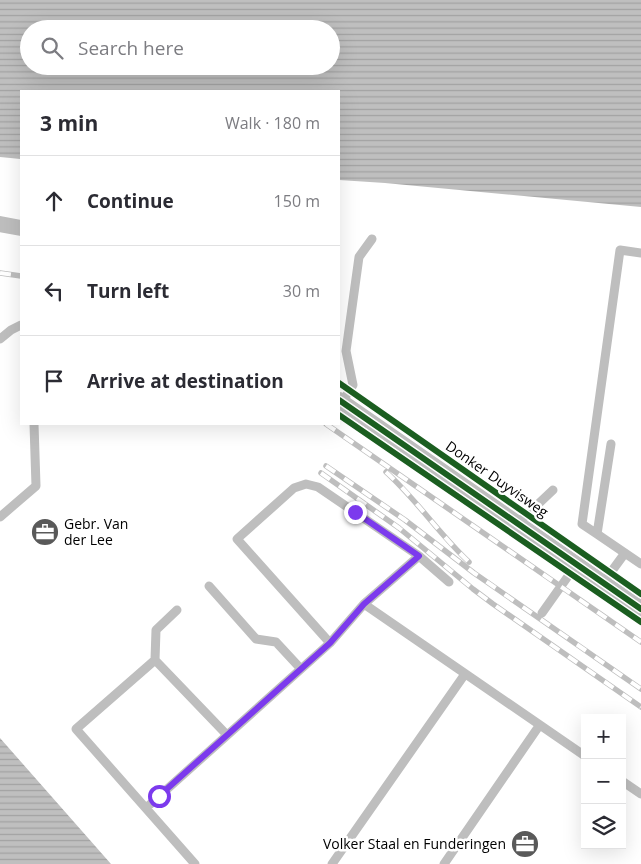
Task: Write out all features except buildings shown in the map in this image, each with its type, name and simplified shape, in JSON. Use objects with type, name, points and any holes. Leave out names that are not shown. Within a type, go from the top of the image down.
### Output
[{"type":"street","points":[[0,224],[20,228]]},
{"type":"street","name":"Donker Duyvisweg","points":[[340,401],[641,610]]},
{"type":"lane","points":[[340,401],[353,386],[346,352],[359,256],[372,239]]},
{"type":"lane","points":[[641,253],[620,250],[582,524],[641,564]]},
{"type":"lane","points":[[0,339],[20,325]]},
{"type":"lane","points":[[0,517],[36,486],[34,425]]},
{"type":"lane","points":[[597,534],[611,444]]},
{"type":"lane","points":[[330,643],[237,539],[289,492],[300,486],[312,485],[324,490],[419,556],[449,582]]},
{"type":"lane","points":[[517,524],[553,490]]},
{"type":"lane","points":[[603,583],[624,553]]},
{"type":"lane","points":[[146,808],[330,643],[364,604],[419,556]]},
{"type":"lane","points":[[542,613],[576,565]]},
{"type":"lane","points":[[209,586],[256,639],[276,642],[301,668]]},
{"type":"lane","points":[[364,604],[581,753]]},
{"type":"lane","points":[[177,610],[156,630],[155,660],[228,735]]},
{"type":"lane","points":[[155,660],[76,729],[195,864]]},
{"type":"lane","points":[[332,864],[465,674]]},
{"type":"lane","points":[[444,864],[539,726]]},
{"type":"lane","points":[[626,785],[641,794]]},
{"type":"shaded area","points":[[0,0],[641,0],[641,207],[340,180],[340,90],[20,90],[20,159],[0,157]]},
{"type":"shaded area","points":[[0,738],[111,864],[0,864]]},
{"type":"railway","points":[[0,273],[20,276]]},
{"type":"railway","points":[[327,425],[641,642]]},
{"type":"railway","points":[[326,466],[405,520],[474,573],[641,689]]},
{"type":"railway","points":[[386,472],[469,562]]},
{"type":"railway","points":[[321,473],[399,528],[493,604],[641,707]]},
{"type":"cycle path","points":[[340,384],[641,594]]},
{"type":"cycle path","points":[[340,401],[641,609]]},
{"type":"cycle path","points":[[340,416],[641,622]]},
{"type":"place","name":"Gebr. Van der Lee","points":[[45,532]]},
{"type":"place","name":"Volker Staal en Funderingen","points":[[525,844]]},
{"type":"route","points":[[159,796],[330,643],[364,604],[419,556],[355,512]]}]
